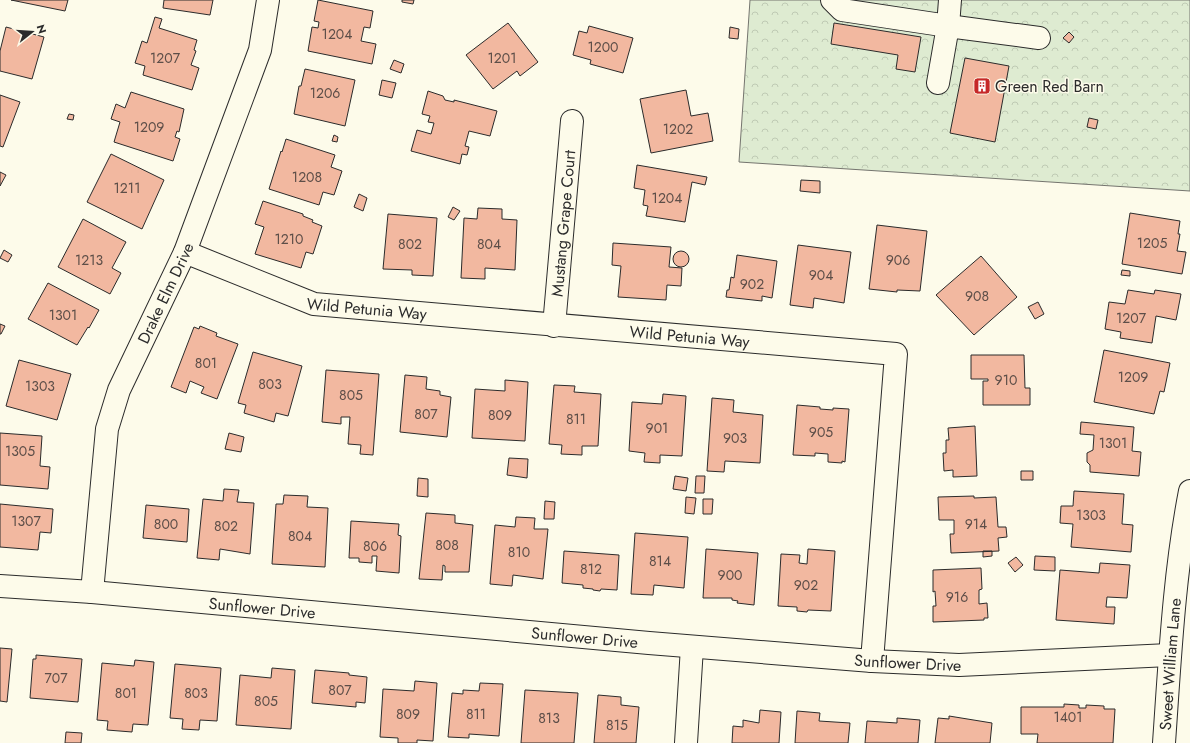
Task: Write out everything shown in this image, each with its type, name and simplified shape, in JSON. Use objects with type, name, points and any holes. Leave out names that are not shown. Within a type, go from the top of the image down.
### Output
[{"type":"street","name":"Drake Elm Drive","points":[[92,592],[108,428],[120,390],[185,252],[260,50],[268,0]]},
{"type":"street","points":[[832,0],[842,10],[1039,38]]},
{"type":"street","points":[[938,83],[948,26],[950,0]]},
{"type":"street","name":"Mustang Grape Court","points":[[554,326],[572,121]]},
{"type":"street","name":"Wild Petunia Way","points":[[185,252],[314,304],[554,326],[896,354],[872,661]]},
{"type":"street","name":"Sweet William Lane","points":[[1164,743],[1170,655],[1181,537],[1190,490]]},
{"type":"street","name":"Sunflower Drive","points":[[0,586],[92,592],[692,647],[872,661],[959,665],[1170,655]]},
{"type":"street","points":[[686,743],[692,647]]},
{"type":"green space","points":[[750,0],[1190,0],[1190,191],[739,162]]},
{"type":"building","points":[[11,0],[68,0],[65,11]]},
{"type":"building","points":[[164,0],[213,0],[210,15],[163,8]]},
{"type":"building","points":[[318,0],[373,11],[370,28],[364,27],[361,41],[376,44],[372,64],[308,51],[312,27],[318,28],[319,22],[314,21]]},
{"type":"building","points":[[402,0],[414,0],[413,4],[402,2]]},
{"type":"building","points":[[155,17],[162,19],[159,28],[197,40],[194,50],[196,51],[191,65],[199,68],[192,90],[143,75],[145,66],[135,63],[142,41],[147,43]]},
{"type":"building","points":[[508,23],[538,62],[520,76],[517,71],[493,89],[466,55]]},
{"type":"building","points":[[834,23],[921,37],[915,72],[896,69],[898,55],[831,44]]},
{"type":"building","points":[[589,26],[633,38],[623,73],[590,64],[591,60],[573,55],[579,31],[587,33]]},
{"type":"building","points":[[6,27],[44,37],[32,79],[0,71],[0,51]]},
{"type":"building","points":[[730,27],[739,29],[738,39],[729,38]]},
{"type":"building","points":[[1069,32],[1074,37],[1069,43],[1063,38]]},
{"type":"building","name":"Green Red Barn","points":[[965,58],[1009,66],[995,142],[950,133]]},
{"type":"building","points":[[394,60],[404,64],[401,73],[390,69]]},
{"type":"building","points":[[305,69],[355,80],[345,126],[294,114],[299,86],[301,86]]},
{"type":"building","points":[[382,80],[396,83],[392,98],[379,95]]},
{"type":"building","points":[[686,90],[691,116],[708,113],[713,141],[651,153],[640,99]]},
{"type":"building","points":[[428,91],[443,96],[445,100],[454,102],[454,100],[497,111],[490,136],[469,131],[465,146],[469,147],[467,155],[462,154],[460,164],[411,151],[417,130],[431,134],[434,123],[428,122],[430,116],[422,114]]},
{"type":"building","points":[[131,92],[184,109],[179,132],[177,131],[175,137],[180,139],[173,161],[114,142],[120,122],[111,119],[116,104],[125,108]]},
{"type":"building","points":[[0,95],[20,102],[3,147],[0,146]]},
{"type":"building","points":[[69,114],[74,115],[73,120],[67,119]]},
{"type":"building","points":[[1089,118],[1098,120],[1096,129],[1087,127]]},
{"type":"building","points":[[334,135],[338,137],[337,142],[332,141]]},
{"type":"building","points":[[286,139],[335,155],[331,167],[342,171],[334,195],[323,192],[319,205],[269,189]]},
{"type":"building","points":[[111,154],[164,180],[142,229],[87,202]]},
{"type":"building","points":[[637,165],[707,177],[705,185],[692,182],[685,222],[646,216],[648,206],[643,205],[645,190],[634,188]]},
{"type":"building","points":[[0,172],[6,175],[0,186]]},
{"type":"building","points":[[801,180],[820,181],[820,193],[800,191]]},
{"type":"building","points":[[359,194],[367,198],[363,211],[354,207]]},
{"type":"building","points":[[263,201],[303,214],[303,216],[313,220],[312,222],[322,226],[313,254],[306,252],[301,268],[255,254],[264,227],[255,224]]},
{"type":"building","points":[[453,207],[460,211],[454,220],[448,217]]},
{"type":"building","points":[[478,208],[502,209],[502,219],[517,220],[515,270],[485,268],[485,279],[461,278],[464,218],[477,219]]},
{"type":"building","points":[[1130,213],[1180,221],[1178,234],[1180,234],[1177,251],[1186,252],[1182,274],[1122,264]]},
{"type":"building","points":[[388,214],[437,218],[433,276],[412,275],[412,270],[383,269]]},
{"type":"building","points":[[83,219],[126,242],[112,268],[121,273],[110,294],[58,267]]},
{"type":"building","points":[[877,225],[927,231],[920,291],[897,290],[897,292],[869,289]]},
{"type":"building","points":[[613,243],[671,247],[669,267],[682,268],[681,286],[667,285],[666,300],[618,297],[621,266],[612,265]]},
{"type":"building","points":[[798,245],[851,252],[844,303],[814,298],[813,308],[790,305]]},
{"type":"building","points":[[4,250],[12,255],[8,262],[0,258]]},
{"type":"building","points":[[681,251],[687,253],[689,259],[687,265],[681,267],[675,265],[673,259],[675,253]]},
{"type":"building","points":[[737,255],[777,261],[772,298],[762,296],[762,301],[726,297],[727,290],[729,290],[731,277],[734,278]]},
{"type":"building","points":[[981,256],[1017,297],[974,335],[936,295]]},
{"type":"building","points":[[1122,270],[1130,271],[1130,276],[1121,275]]},
{"type":"building","points":[[48,283],[99,310],[77,345],[28,319]]},
{"type":"building","points":[[1128,290],[1154,294],[1155,290],[1181,294],[1176,320],[1156,316],[1152,343],[1120,338],[1121,332],[1105,329],[1109,302],[1125,304]]},
{"type":"building","points":[[1038,302],[1044,314],[1035,319],[1028,307]]},
{"type":"building","points":[[0,324],[5,326],[1,334],[0,334]]},
{"type":"building","points":[[200,326],[217,333],[216,336],[238,344],[217,399],[201,393],[204,387],[190,381],[186,393],[171,387],[194,327],[199,329]]},
{"type":"building","points":[[1104,350],[1170,363],[1164,392],[1160,391],[1154,414],[1094,402]]},
{"type":"building","points":[[253,352],[302,366],[288,416],[276,413],[274,422],[244,413],[246,405],[238,403]]},
{"type":"building","points":[[971,355],[1024,355],[1025,388],[1030,388],[1030,405],[983,405],[983,381],[988,381],[988,379],[971,379]]},
{"type":"building","points":[[19,360],[71,374],[57,420],[6,406]]},
{"type":"building","points":[[326,370],[379,374],[373,455],[360,454],[361,445],[348,444],[350,417],[341,417],[341,424],[322,422]]},
{"type":"building","points":[[405,375],[427,377],[426,389],[440,391],[440,395],[451,397],[447,437],[400,432]]},
{"type":"building","points":[[505,380],[528,382],[525,441],[472,438],[475,389],[505,391]]},
{"type":"building","points":[[554,385],[575,386],[574,392],[601,394],[598,446],[582,446],[582,455],[561,454],[562,445],[549,444]]},
{"type":"building","points":[[663,394],[686,396],[682,456],[660,455],[660,463],[644,462],[645,453],[629,451],[632,402],[662,404]]},
{"type":"building","points":[[712,398],[734,400],[733,412],[763,415],[760,463],[725,461],[724,472],[707,471]]},
{"type":"building","points":[[797,405],[833,410],[833,408],[849,409],[845,462],[828,462],[828,454],[815,453],[815,456],[793,455]]},
{"type":"building","points":[[1081,422],[1134,427],[1132,451],[1141,452],[1139,476],[1090,472],[1090,465],[1087,462],[1087,453],[1093,450],[1094,435],[1080,434]]},
{"type":"building","points":[[975,426],[977,476],[953,477],[953,470],[944,471],[943,453],[946,453],[946,440],[949,440],[948,428]]},
{"type":"building","points":[[0,433],[42,436],[40,466],[50,467],[48,489],[0,485]]},
{"type":"building","points":[[229,433],[244,437],[241,452],[225,449]]},
{"type":"building","points":[[509,458],[528,459],[527,478],[507,475]]},
{"type":"building","points":[[1021,471],[1033,471],[1033,480],[1021,480]]},
{"type":"building","points":[[675,476],[688,478],[686,491],[673,489]]},
{"type":"building","points":[[696,476],[705,476],[704,493],[695,493]]},
{"type":"building","points":[[418,478],[428,479],[428,497],[417,496]]},
{"type":"building","points":[[224,489],[239,490],[237,502],[254,503],[250,554],[220,549],[219,560],[197,558],[203,499],[223,501]]},
{"type":"building","points":[[1074,491],[1124,494],[1122,524],[1133,525],[1131,552],[1071,547],[1073,524],[1060,523],[1061,506],[1073,506]]},
{"type":"building","points":[[284,495],[308,496],[307,507],[328,508],[325,567],[272,564],[276,504],[283,504]]},
{"type":"building","points":[[974,496],[974,498],[996,497],[998,527],[1006,527],[1007,537],[998,538],[999,551],[951,553],[950,534],[954,534],[954,520],[939,520],[938,497]]},
{"type":"building","points":[[686,497],[696,498],[694,514],[685,513]]},
{"type":"building","points":[[703,499],[713,499],[712,514],[703,514]]},
{"type":"building","points":[[545,501],[555,502],[554,519],[544,519]]},
{"type":"building","points":[[0,504],[53,509],[51,533],[40,532],[38,550],[0,547]]},
{"type":"building","points":[[146,505],[189,509],[187,542],[143,538]]},
{"type":"building","points":[[426,513],[455,515],[455,523],[473,525],[469,572],[445,572],[445,566],[443,565],[442,580],[419,579]]},
{"type":"building","points":[[516,517],[535,518],[534,529],[548,529],[543,579],[513,575],[512,586],[490,584],[495,525],[515,527]]},
{"type":"building","points":[[351,521],[399,524],[398,535],[401,536],[399,573],[376,571],[377,556],[372,556],[372,563],[359,562],[359,558],[349,558]]},
{"type":"building","points":[[635,533],[688,537],[684,588],[654,585],[653,595],[631,594]]},
{"type":"building","points":[[706,549],[758,553],[754,605],[737,603],[738,601],[732,600],[732,598],[703,598]]},
{"type":"building","points":[[808,549],[835,551],[831,611],[808,610],[807,612],[797,611],[797,607],[778,606],[781,554],[800,555],[799,563],[807,564]]},
{"type":"building","points":[[564,551],[619,555],[617,590],[601,589],[600,591],[583,588],[583,585],[562,583]]},
{"type":"building","points":[[983,551],[992,551],[992,556],[983,557]]},
{"type":"building","points":[[1035,556],[1055,557],[1055,571],[1034,570]]},
{"type":"building","points":[[1016,557],[1023,565],[1015,572],[1008,563]]},
{"type":"building","points":[[1100,563],[1130,565],[1127,598],[1107,597],[1106,607],[1115,607],[1114,624],[1056,620],[1060,570],[1099,573]]},
{"type":"building","points":[[981,568],[982,589],[979,590],[979,604],[987,603],[988,618],[984,618],[984,620],[933,622],[933,606],[936,606],[935,591],[933,592],[933,570]]},
{"type":"building","points":[[0,648],[12,649],[7,702],[0,701]]},
{"type":"building","points":[[36,655],[82,659],[78,702],[30,698],[33,659],[36,659]]},
{"type":"building","points":[[135,660],[154,662],[148,725],[133,724],[132,732],[107,730],[108,721],[97,720],[102,663],[134,666]]},
{"type":"building","points":[[175,664],[221,668],[217,721],[200,720],[199,730],[182,729],[183,719],[170,718]]},
{"type":"building","points":[[272,668],[295,670],[291,729],[236,725],[240,675],[271,678]]},
{"type":"building","points":[[315,670],[349,673],[349,675],[367,677],[365,703],[356,702],[356,707],[312,703]]},
{"type":"building","points":[[415,681],[437,683],[433,741],[417,740],[417,743],[398,743],[398,738],[380,737],[383,689],[414,691]]},
{"type":"building","points":[[480,683],[503,684],[499,736],[469,734],[469,738],[448,737],[452,693],[463,694],[463,690],[479,691]]},
{"type":"building","points":[[525,690],[578,693],[574,743],[521,743]]},
{"type":"building","points":[[598,695],[621,697],[621,705],[639,707],[636,743],[594,743]]},
{"type":"building","points":[[1064,704],[1079,705],[1079,708],[1086,708],[1086,705],[1104,706],[1104,709],[1115,709],[1113,743],[1037,743],[1038,734],[1021,734],[1021,707],[1064,707]]},
{"type":"building","points":[[760,710],[781,712],[779,743],[732,743],[733,726],[743,727],[743,720],[759,723]]},
{"type":"building","points":[[797,711],[820,713],[819,721],[850,723],[848,743],[795,743]]},
{"type":"building","points":[[949,716],[992,723],[990,743],[935,743],[938,718],[949,719]]},
{"type":"building","points":[[897,718],[920,720],[918,743],[865,743],[867,721],[897,723]]},
{"type":"building","points":[[66,732],[82,733],[81,743],[65,743]]},
{"type":"place","name":"Green Red Barn","points":[[982,86]]}]
